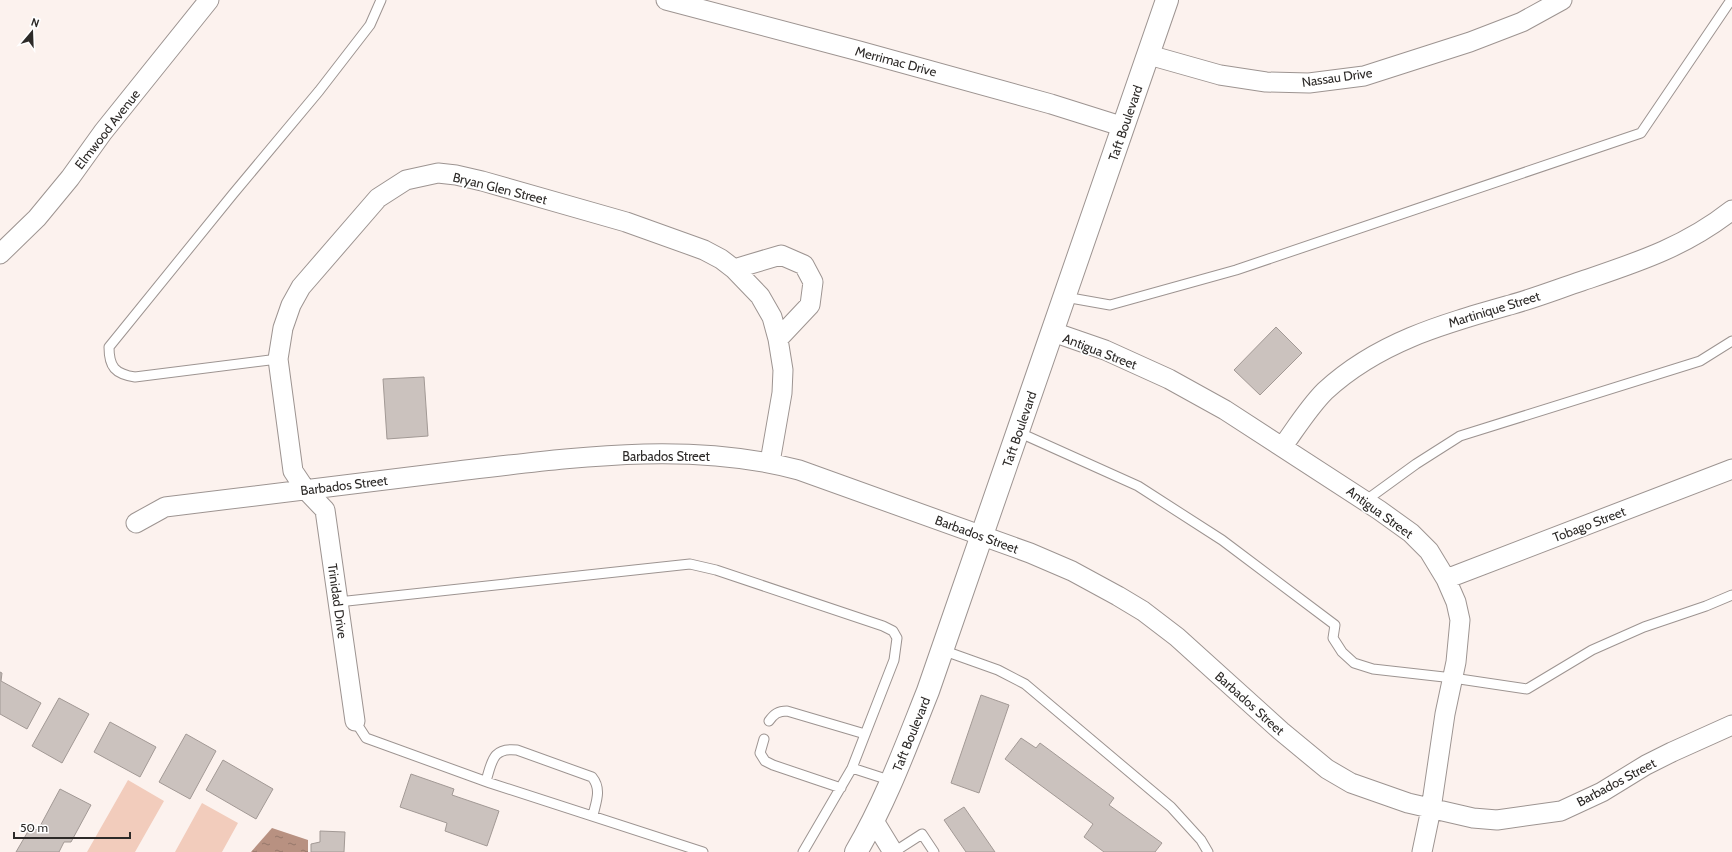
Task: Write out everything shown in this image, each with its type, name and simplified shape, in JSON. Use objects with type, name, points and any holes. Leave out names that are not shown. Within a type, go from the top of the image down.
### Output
[{"type":"street","name":"Elmwood Avenue","points":[[0,254],[37,218],[70,178],[103,132],[209,0]]},
{"type":"street","name":"Merrimac Drive","points":[[666,0],[1051,104],[1124,127]]},
{"type":"street","name":"Taft Boulevard","points":[[856,852],[874,821],[892,781],[928,691],[1168,0]]},
{"type":"street","name":"Nassau Drive","points":[[1149,55],[1220,75],[1266,82],[1309,83],[1364,76],[1470,42],[1514,25],[1562,0]]},
{"type":"street","name":"Bryan Glen Street","points":[[305,489],[293,471],[278,359],[283,328],[291,305],[307,281],[378,198],[406,180],[438,173],[456,175],[482,181],[626,222],[704,250],[721,259],[734,269],[760,296],[772,317],[778,339],[783,370],[782,393],[770,462]]},
{"type":"street","name":"Martinique Street","points":[[1283,446],[1314,403],[1326,391],[1351,370],[1399,341],[1447,323],[1513,304],[1642,261],[1670,250],[1710,227],[1732,210]]},
{"type":"street","points":[[734,269],[781,255],[804,265],[813,282],[810,305],[778,339]]},
{"type":"street","name":"Antigua Street","points":[[1053,332],[1105,350],[1169,379],[1224,410],[1283,446],[1365,501],[1411,533],[1429,550],[1446,579],[1456,602],[1460,620],[1459,643],[1445,714],[1431,809],[1422,852]]},
{"type":"street","name":"Barbados Street","points":[[136,523],[165,507],[587,456],[694,454],[770,462],[800,470],[1030,553],[1072,571],[1143,611],[1177,637],[1280,731],[1327,769],[1351,784],[1408,803],[1473,818],[1497,820],[1561,810],[1602,792],[1646,765],[1732,725]]},
{"type":"street","name":"Tobago Street","points":[[1446,579],[1732,469]]},
{"type":"street","name":"Trinidad Drive","points":[[305,489],[325,510],[355,721]]},
{"type":"street","points":[[874,821],[893,852]]},
{"type":"lane","points":[[278,359],[135,377],[124,375],[115,370],[109,358],[109,347],[319,91],[370,25],[381,0]]},
{"type":"lane","points":[[1065,297],[1110,305],[1236,270],[1641,133],[1731,0]]},
{"type":"lane","points":[[1365,501],[1416,464],[1460,436],[1700,361],[1732,342]]},
{"type":"lane","points":[[1018,432],[1138,486],[1222,540],[1335,625],[1333,638],[1342,652],[1354,663],[1373,669],[1453,678],[1527,689],[1592,650],[1644,627],[1706,606],[1732,595]]},
{"type":"lane","points":[[338,602],[690,564],[716,570],[875,623],[893,631],[897,638],[894,660],[852,768],[803,852]]},
{"type":"lane","points":[[942,650],[998,670],[1025,684],[1171,807],[1201,840],[1208,852]]},
{"type":"lane","points":[[769,721],[779,711],[787,711],[865,734]]},
{"type":"lane","points":[[355,721],[366,738],[486,781],[703,852]]},
{"type":"lane","points":[[764,739],[760,753],[765,761],[841,788]]},
{"type":"lane","points":[[486,781],[498,752],[507,749],[516,750],[592,777],[597,783],[598,794],[593,815]]},
{"type":"lane","points":[[852,768],[892,781]]},
{"type":"lane","points":[[893,852],[922,834],[934,852]]},
{"type":"shaded area","points":[[128,780],[164,801],[135,852],[87,852]]},
{"type":"shaded area","points":[[202,803],[238,823],[222,852],[175,852]]},
{"type":"water","points":[[272,828],[308,840],[308,852],[251,852]]},
{"type":"building","points":[[1276,327],[1302,353],[1260,395],[1234,370]]},
{"type":"building","points":[[424,377],[428,436],[387,439],[383,379]]},
{"type":"building","points":[[0,672],[2,673],[1,681],[41,703],[27,729],[0,714]]},
{"type":"building","points":[[981,695],[1009,705],[979,793],[951,783]]},
{"type":"building","points":[[59,698],[89,714],[62,763],[32,746]]},
{"type":"building","points":[[110,722],[156,747],[140,777],[94,752]]},
{"type":"building","points":[[186,734],[216,751],[190,799],[159,782]]},
{"type":"building","points":[[1021,738],[1036,748],[1040,743],[1114,798],[1109,805],[1162,843],[1155,852],[1104,852],[1084,837],[1093,824],[1005,759]]},
{"type":"building","points":[[223,760],[273,789],[256,819],[206,790]]},
{"type":"building","points":[[411,774],[454,789],[452,795],[499,811],[487,846],[445,831],[447,823],[400,807]]},
{"type":"building","points":[[60,789],[91,805],[71,842],[64,842],[59,852],[16,852],[30,828],[38,830]]},
{"type":"building","points":[[964,807],[995,852],[966,852],[944,820]]},
{"type":"building","points":[[320,831],[345,832],[344,852],[311,852],[311,844],[320,842]]}]
